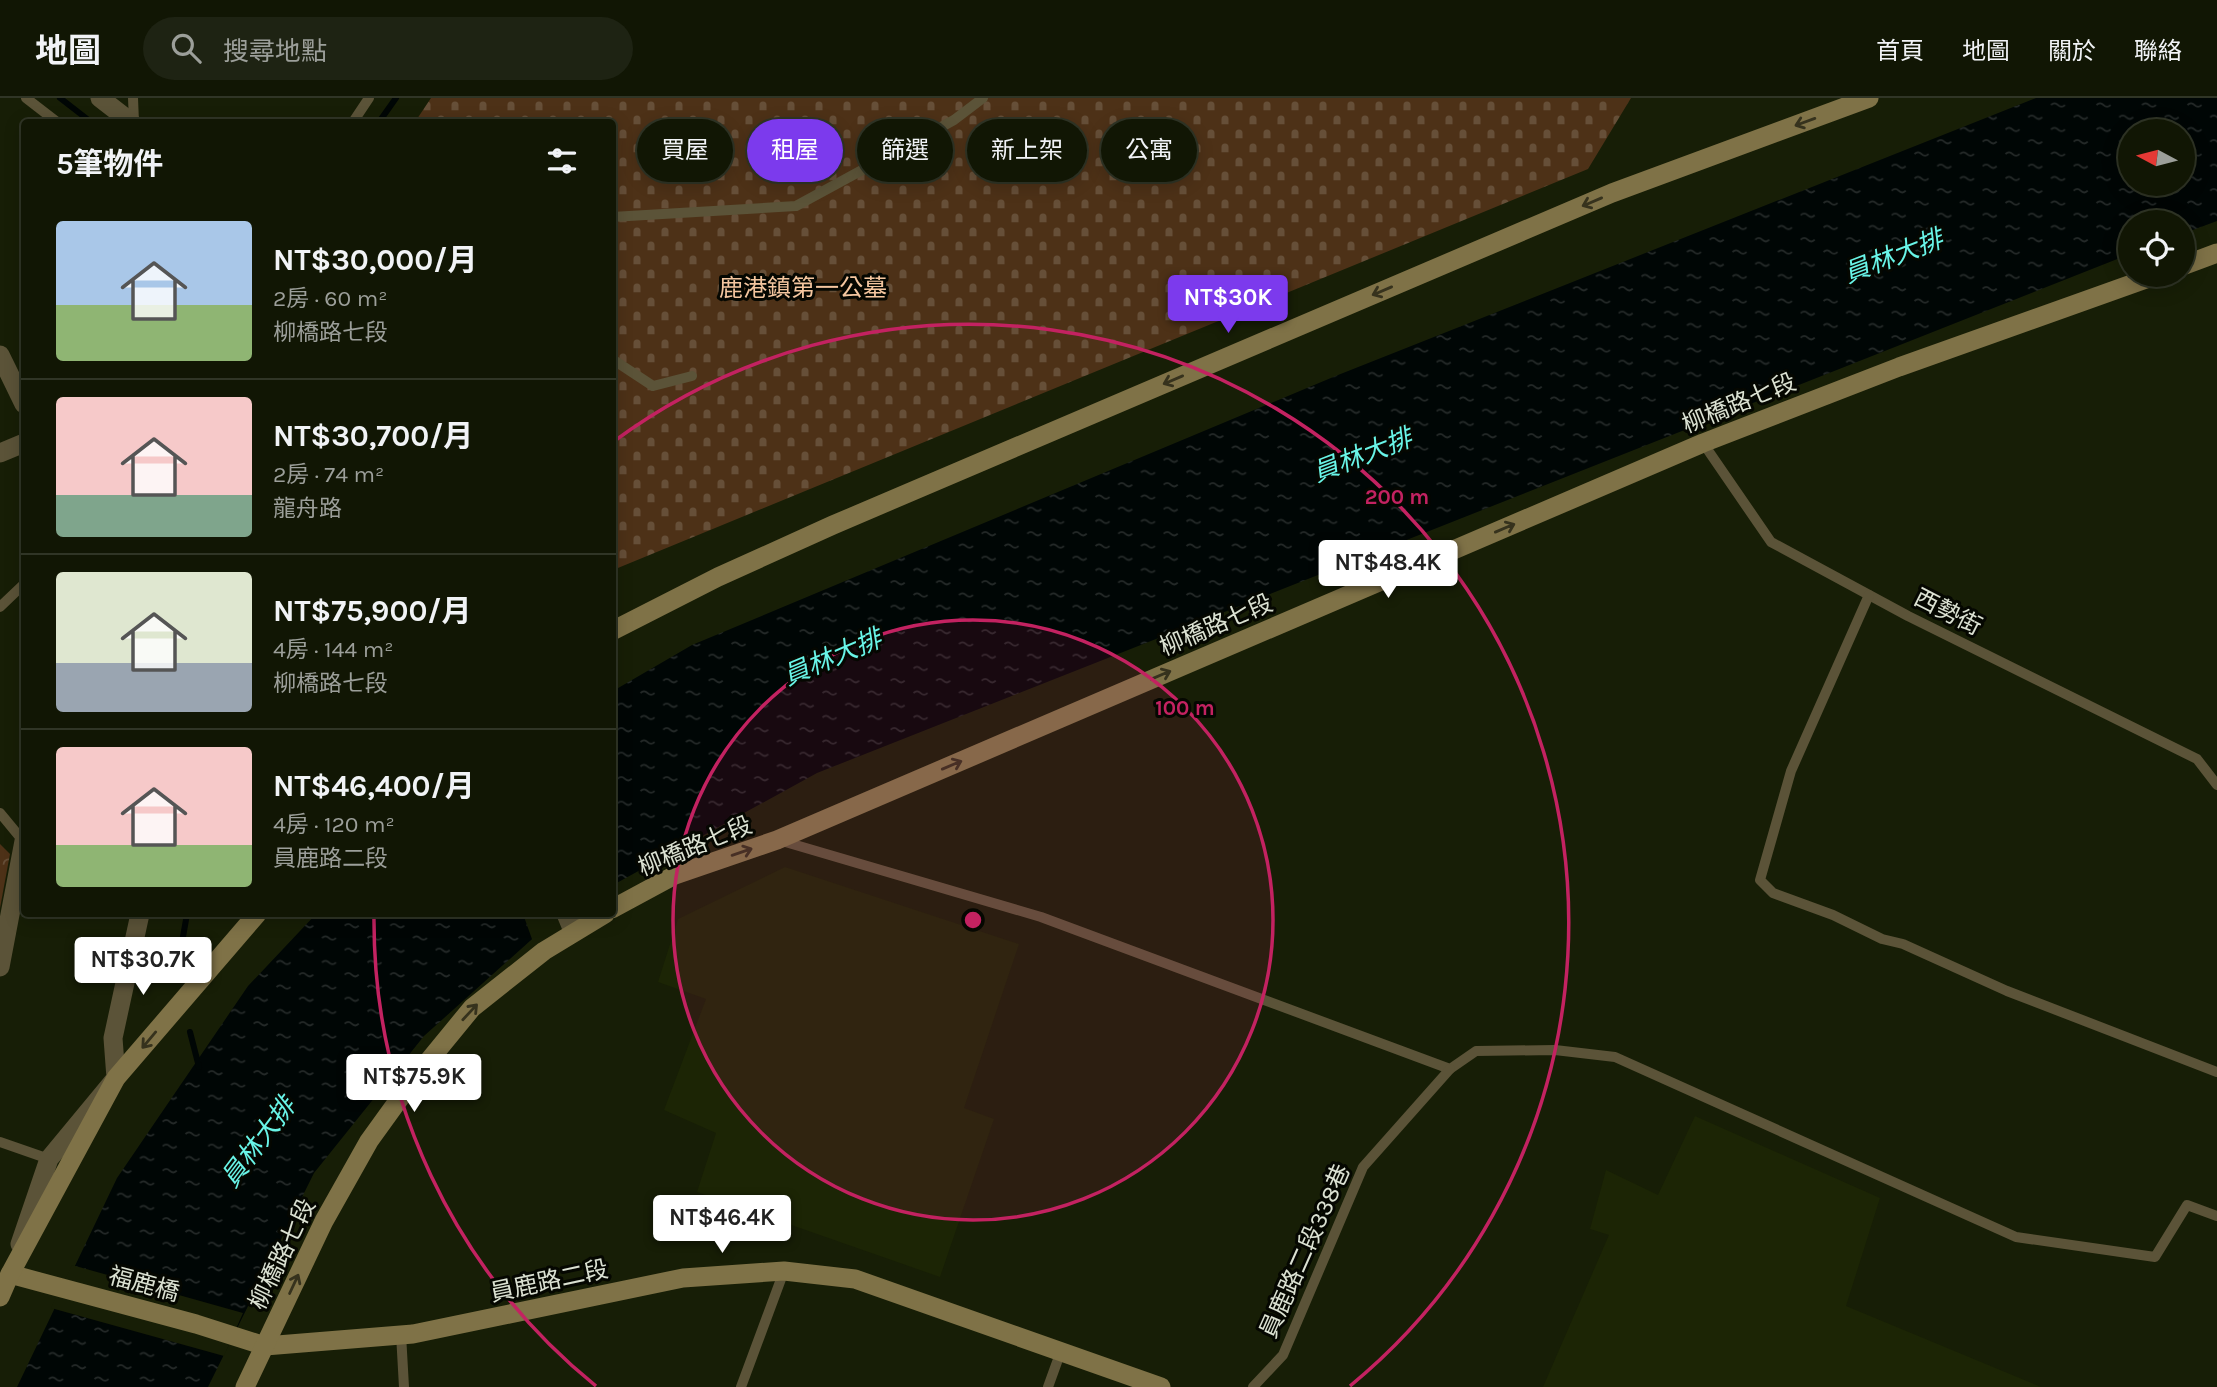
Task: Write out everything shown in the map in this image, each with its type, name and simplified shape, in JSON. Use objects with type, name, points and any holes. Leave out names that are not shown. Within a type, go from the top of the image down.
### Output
[{"type":"main road","points":[[616,629],[832,525],[1612,193],[1869,98]]},
{"type":"main road","points":[[2195,261],[2217,253]]},
{"type":"main road","name":"柳橋路七段","points":[[616,907],[675,875],[777,840],[1703,443],[1899,366],[2123,287]]},
{"type":"main road","points":[[0,1297],[116,1078],[254,917]]},
{"type":"main road","name":"柳橋路七段","points":[[245,1387],[324,1221],[369,1141],[413,1080],[472,1008],[544,951],[569,920],[587,917]]},
{"type":"main road","name":"員鹿路二段","points":[[265,1346],[413,1334],[683,1278],[784,1270],[855,1279],[1161,1387]]},
{"type":"main road","name":"福鹿橋","points":[[10,1274],[265,1346]]},
{"type":"street","points":[[100,98],[129,119]]},
{"type":"street","points":[[0,355],[21,398]]},
{"type":"street","points":[[0,453],[21,444]]},
{"type":"street","points":[[0,967],[21,858]]},
{"type":"street","points":[[10,1274],[49,1159],[116,1078],[113,1038],[139,917]]},
{"type":"lane","points":[[26,98],[53,119]]},
{"type":"lane","points":[[133,98],[133,119]]},
{"type":"lane","points":[[355,119],[369,98]]},
{"type":"lane","points":[[616,217],[796,206],[954,120],[983,98]]},
{"type":"lane","points":[[616,362],[653,386],[692,376]]},
{"type":"lane","name":"西勢街","points":[[1703,443],[1771,542],[1869,595],[2197,759],[2214,780]]},
{"type":"lane","points":[[0,607],[21,587]]},
{"type":"lane","points":[[1869,595],[1791,772],[1760,880],[1773,893],[1833,915],[1882,939],[1903,944],[2007,991],[2217,1072]]},
{"type":"lane","name":"西勢街","points":[[2214,780],[2217,765]]},
{"type":"lane","points":[[0,813],[21,838]]},
{"type":"lane","points":[[777,840],[1041,917],[1450,1069]]},
{"type":"lane","name":"員鹿路二段338巷","points":[[1253,1387],[1283,1355],[1363,1167],[1450,1069],[1476,1051],[1555,1050],[1615,1057],[2017,1237],[2155,1257],[2187,1205],[2217,1216]]},
{"type":"lane","points":[[0,1142],[49,1159]]},
{"type":"lane","points":[[741,1387],[784,1270]]},
{"type":"lane","points":[[401,1334],[404,1387]]},
{"type":"lane","points":[[254,1387],[265,1346]]},
{"type":"lane","points":[[1048,1387],[1061,1351]]},
{"type":"shaded area","points":[[785,867],[1019,944],[964,1108],[994,1119],[940,1277],[697,1192],[716,1133],[664,1110],[706,999],[658,982],[678,919]]},
{"type":"shaded area","points":[[1695,1116],[1880,1198],[1846,1306],[2041,1387],[1543,1387],[1609,1235],[1590,1229],[1606,1170],[1658,1195]]},
{"type":"green space","name":"鹿港鎮第一公墓","points":[[431,98],[1631,98],[1588,169],[616,569],[616,119],[417,119]]},
{"type":"green space","points":[[0,844],[10,854],[0,908]]},
{"type":"water","name":"員林大排","points":[[2036,98],[2217,98],[2217,221],[2195,229],[2195,210],[2118,210],[2118,259],[817,773],[616,883],[616,689],[692,645],[1338,375]]},
{"type":"water","name":"員林大排","points":[[313,917],[557,917],[424,1036],[314,1173],[208,1387],[17,1387],[117,1178],[248,986]]},
{"type":"pier","points":[[524,917],[561,917],[533,942]]},
{"type":"pier","points":[[72,1265],[243,1313],[224,1356],[51,1308]]},
{"type":"waterway","points":[[60,98],[87,119]]},
{"type":"waterway","points":[[381,119],[396,98]]},
{"type":"waterway","points":[[177,971],[186,917]]},
{"type":"waterway","points":[[190,1032],[199,1067]]}]
